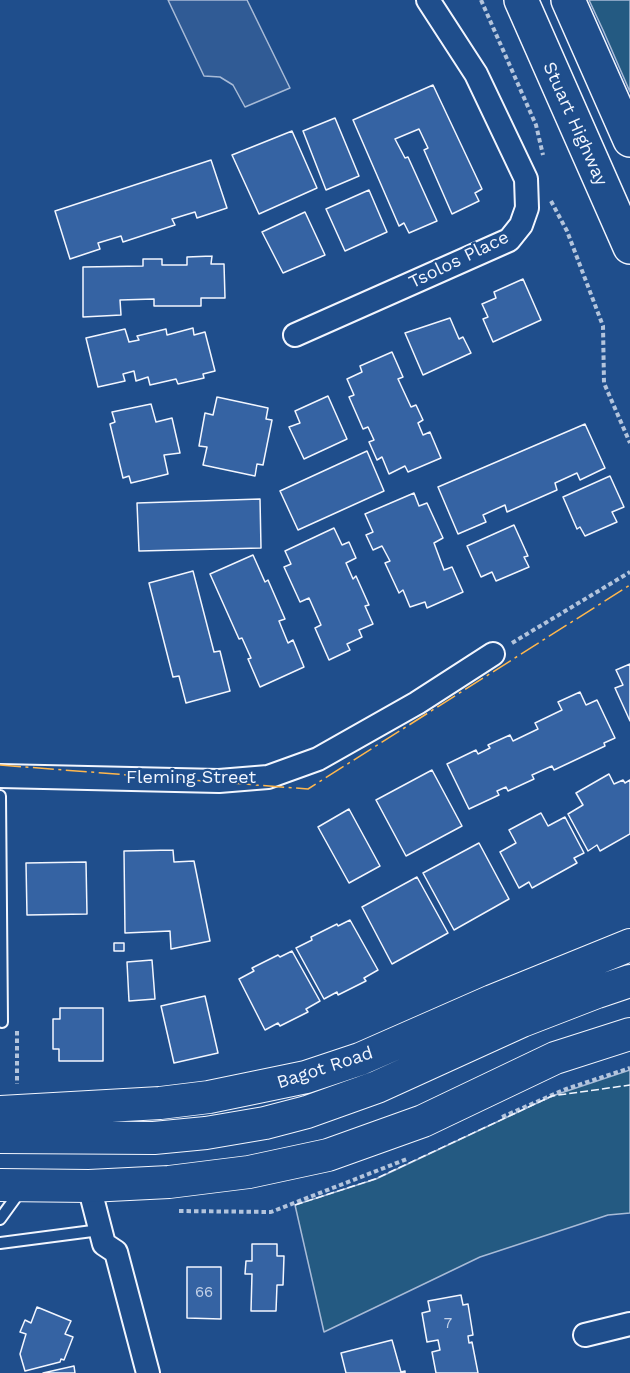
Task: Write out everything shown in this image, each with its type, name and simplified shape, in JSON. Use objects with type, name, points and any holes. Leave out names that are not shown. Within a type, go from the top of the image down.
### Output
[{"type":"highway","name":"Stuart Highway","points":[[521,0],[630,248]]},
{"type":"highway","points":[[568,0],[630,140]]},
{"type":"main road","points":[[470,1011],[536,975],[630,936]]},
{"type":"main road","name":"Bagot Road","points":[[9,1100],[160,1103],[258,1089],[306,1077],[360,1059],[630,945]]},
{"type":"main road","name":"Bagot Road","points":[[0,1137],[114,1139],[177,1136],[249,1127],[307,1112],[377,1088],[522,1021],[630,981]]},
{"type":"main road","points":[[555,1058],[592,1032],[613,1023],[630,1020]]},
{"type":"main road","points":[[13,1185],[89,1186],[210,1178],[328,1155],[423,1121],[555,1058],[630,1034]]},
{"type":"street","name":"Tsolos Place","points":[[295,335],[509,240],[521,225],[527,208],[526,179],[476,74],[428,0]]},
{"type":"street","name":"Fleming Street","points":[[0,776],[219,781],[268,777],[318,759],[494,654]]},
{"type":"street","points":[[89,1186],[102,1237],[116,1252],[148,1373]]},
{"type":"street","points":[[585,1335],[630,1324]]},
{"type":"lane","points":[[0,796],[2,1022]]},
{"type":"lane","points":[[0,1220],[13,1185]]},
{"type":"lane","points":[[0,1243],[102,1237]]},
{"type":"path","points":[[481,0],[536,125],[544,163]]},
{"type":"path","points":[[550,198],[567,231],[603,326],[604,383],[630,443]]},
{"type":"path","points":[[494,654],[630,572]]},
{"type":"path","points":[[2,1022],[17,1022],[9,1100]]},
{"type":"shaded area","points":[[168,0],[247,0],[290,88],[245,107],[233,85],[220,77],[204,76]]},
{"type":"shaded area","points":[[589,0],[630,0],[630,92],[603,30]]},
{"type":"shaded area","points":[[630,1070],[630,1213],[608,1215],[480,1257],[324,1332],[295,1205],[376,1179],[552,1096]]},
{"type":"building","points":[[433,85],[482,189],[475,193],[479,201],[452,214],[424,150],[428,148],[419,129],[395,139],[405,158],[408,157],[437,221],[409,233],[404,223],[399,226],[353,120]]},
{"type":"building","points":[[335,118],[359,176],[326,190],[303,131]]},
{"type":"building","points":[[292,131],[317,188],[259,214],[232,155]]},
{"type":"building","points":[[211,160],[227,208],[197,218],[195,212],[172,219],[175,225],[123,242],[121,236],[98,243],[100,249],[70,259],[55,211]]},
{"type":"building","points":[[369,190],[387,232],[345,251],[326,209]]},
{"type":"building","points":[[305,212],[325,255],[283,273],[262,232]]},
{"type":"building","points":[[212,256],[211,264],[224,264],[225,298],[201,298],[201,306],[154,306],[154,299],[120,300],[121,315],[83,317],[83,267],[143,266],[143,259],[162,259],[162,265],[187,265],[187,257]]},
{"type":"building","points":[[523,279],[541,320],[493,342],[483,319],[488,317],[482,304],[496,298],[494,292]]},
{"type":"building","points":[[450,318],[459,339],[463,337],[471,353],[423,375],[405,333]]},
{"type":"building","points":[[193,328],[194,335],[205,332],[215,371],[203,374],[204,378],[178,384],[176,379],[150,385],[148,377],[136,381],[134,371],[123,374],[125,381],[98,387],[86,338],[125,329],[129,342],[139,340],[137,336],[166,329],[167,335]]},
{"type":"building","points":[[392,352],[403,377],[398,379],[411,407],[416,405],[423,420],[418,423],[423,435],[430,432],[441,458],[408,472],[405,466],[389,474],[382,457],[377,460],[369,442],[374,440],[368,427],[363,429],[349,397],[354,395],[347,379],[362,372],[360,366]]},
{"type":"building","points":[[328,396],[347,439],[304,459],[289,427],[300,423],[295,411]]},
{"type":"building","points":[[217,397],[268,408],[266,419],[272,420],[263,465],[257,464],[255,476],[203,465],[207,447],[199,446],[205,413],[213,415]]},
{"type":"building","points":[[151,404],[156,422],[172,418],[180,453],[164,455],[168,474],[131,483],[129,476],[123,478],[110,424],[115,422],[112,412]]},
{"type":"building","points":[[585,424],[605,468],[580,480],[577,473],[555,483],[557,490],[507,512],[505,505],[483,515],[486,522],[458,534],[438,487]]},
{"type":"building","points":[[367,451],[384,491],[298,530],[280,491]]},
{"type":"building","points":[[610,476],[624,507],[612,512],[617,522],[585,536],[580,527],[577,529],[563,497]]},
{"type":"building","points":[[414,493],[419,506],[427,503],[443,538],[434,543],[444,570],[452,567],[463,592],[427,608],[425,602],[410,607],[403,590],[399,593],[385,563],[390,561],[382,546],[373,550],[366,535],[373,532],[365,514]]},
{"type":"building","points":[[260,499],[261,548],[139,551],[137,503]]},
{"type":"building","points":[[514,525],[528,556],[524,557],[529,567],[496,581],[492,572],[481,577],[467,546]]},
{"type":"building","points":[[334,528],[342,545],[349,542],[356,558],[346,563],[353,579],[356,576],[369,605],[365,606],[373,624],[359,630],[362,637],[347,644],[350,650],[329,660],[315,628],[321,625],[309,598],[300,602],[284,567],[291,564],[285,551]]},
{"type":"building","points":[[253,555],[265,582],[268,580],[285,619],[279,621],[288,643],[293,640],[304,667],[260,687],[248,659],[251,658],[242,638],[239,639],[210,574]]},
{"type":"building","points":[[193,571],[214,652],[220,651],[230,691],[186,703],[179,676],[173,677],[149,583]]},
{"type":"building","points":[[630,664],[630,721],[615,688],[623,685],[616,670]]},
{"type":"building","points":[[580,692],[586,705],[597,700],[615,738],[604,743],[605,746],[554,770],[552,766],[532,775],[534,779],[508,791],[506,787],[497,791],[499,795],[469,809],[447,764],[476,750],[478,754],[490,748],[488,745],[510,735],[513,741],[538,729],[535,723],[562,710],[558,702]]},
{"type":"building","points":[[432,770],[462,826],[406,856],[376,800]]},
{"type":"building","points":[[609,774],[614,784],[630,780],[630,834],[600,851],[597,845],[588,851],[568,814],[583,805],[576,793]]},
{"type":"building","points":[[349,809],[380,866],[349,883],[318,827]]},
{"type":"building","points":[[541,813],[548,826],[565,817],[584,853],[574,858],[577,863],[532,888],[529,882],[519,888],[500,852],[516,843],[509,830]]},
{"type":"building","points":[[479,843],[509,899],[454,930],[423,873]]},
{"type":"building","points":[[173,850],[174,862],[194,861],[210,941],[171,949],[170,931],[125,933],[124,851]]},
{"type":"building","points":[[86,862],[87,914],[27,915],[26,863]]},
{"type":"building","points":[[417,877],[448,933],[392,964],[362,907]]},
{"type":"building","points":[[350,920],[378,970],[364,978],[366,981],[338,995],[337,992],[324,999],[296,948],[312,940],[311,937]]},
{"type":"building","points":[[114,943],[124,943],[124,951],[114,951]]},
{"type":"building","points":[[292,951],[320,1001],[306,1009],[308,1012],[280,1026],[278,1023],[265,1030],[239,979],[254,971],[252,968]]},
{"type":"building","points":[[152,960],[155,999],[129,1001],[127,962]]},
{"type":"building","points":[[205,996],[218,1053],[174,1063],[161,1006]]},
{"type":"building","points":[[60,1008],[103,1008],[103,1061],[59,1061],[59,1049],[53,1049],[53,1019],[60,1019]]},
{"type":"building","points":[[252,1244],[277,1244],[277,1256],[284,1256],[283,1285],[277,1285],[276,1311],[251,1311],[252,1274],[245,1274],[246,1261],[252,1261]]},
{"type":"building","points":[[187,1267],[221,1267],[221,1319],[187,1318]]},
{"type":"building","points":[[461,1295],[463,1305],[468,1304],[473,1335],[468,1336],[469,1343],[472,1342],[478,1373],[436,1373],[432,1352],[440,1350],[438,1340],[427,1342],[422,1313],[430,1311],[428,1301]]},
{"type":"building","points":[[37,1307],[71,1321],[65,1334],[73,1337],[64,1360],[25,1371],[20,1354],[26,1334],[20,1332],[25,1320],[31,1323]]},
{"type":"building","points":[[392,1340],[401,1372],[405,1371],[405,1373],[346,1373],[341,1353]]},
{"type":"building","points":[[74,1366],[75,1373],[43,1373]]},
{"type":"fence","points":[[295,1205],[375,1179],[552,1096],[630,1085]]},
{"type":"power","points":[[0,765],[308,789],[630,585]]}]
